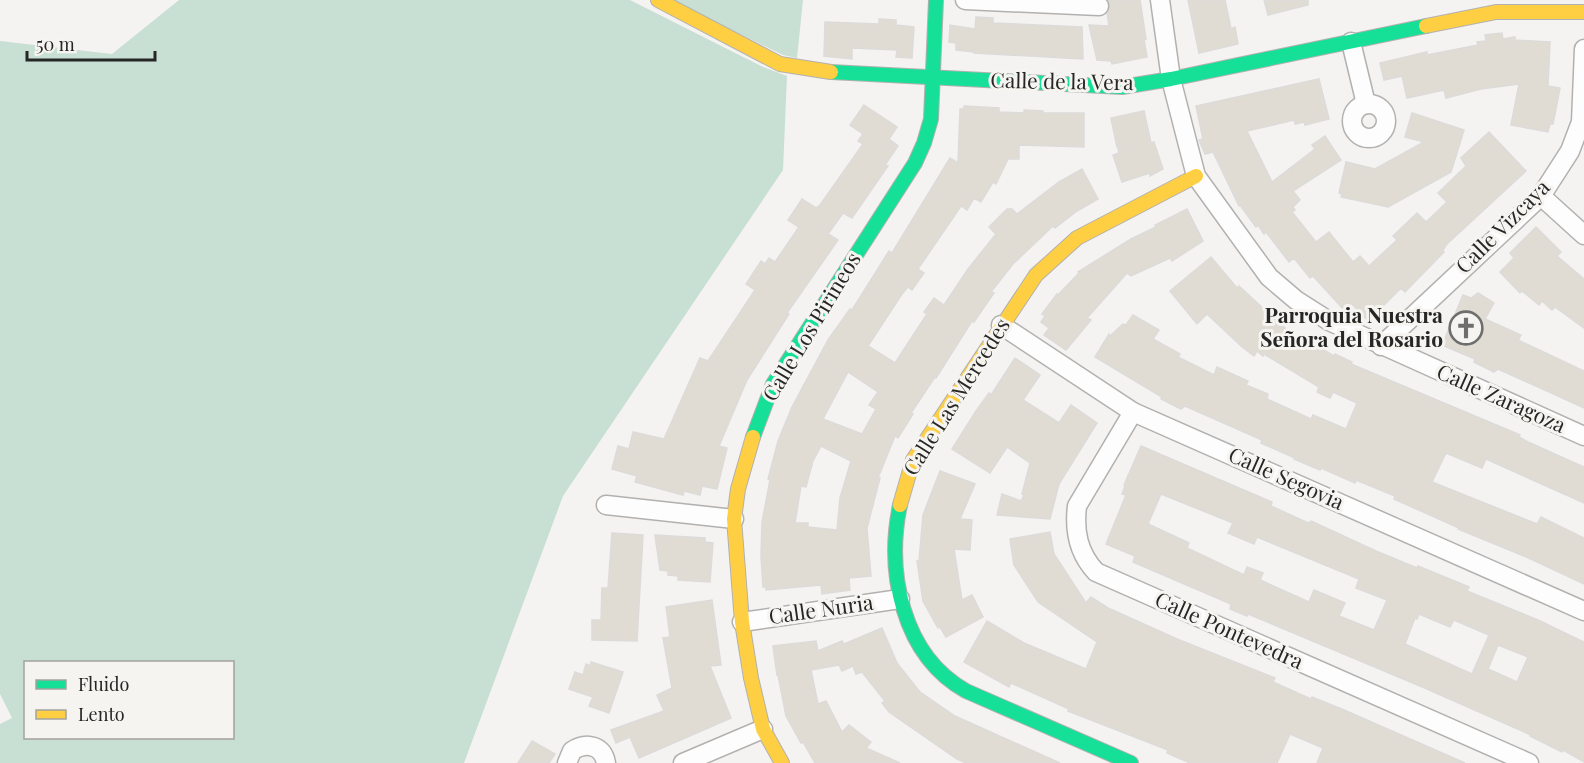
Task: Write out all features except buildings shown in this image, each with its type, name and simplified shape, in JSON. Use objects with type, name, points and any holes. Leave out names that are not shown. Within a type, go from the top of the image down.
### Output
[{"type":"street","name":"Calle de la Vera","points":[[658,0],[780,64],[831,72],[1099,87],[1122,87],[1171,80],[1496,12],[1584,12]]},
{"type":"street","name":"Calle Los Pirineos","points":[[782,763],[763,729],[751,678],[742,622],[734,519],[744,465],[768,393],[915,163],[924,143],[931,119],[936,0]]},
{"type":"street","points":[[964,0],[1099,6]]},
{"type":"street","name":"Calle Zaragoza","points":[[1160,0],[1171,80],[1196,176],[1269,278],[1296,300],[1329,321],[1584,436]]},
{"type":"street","points":[[1351,42],[1366,104]]},
{"type":"street","name":"Calle Vizcaya","points":[[1381,346],[1540,196],[1570,151],[1579,129],[1582,110],[1584,49]]},
{"type":"street","name":"Calle Las Mercedes","points":[[1131,763],[955,684],[939,671],[923,652],[908,624],[900,599],[895,567],[894,538],[905,481],[913,460],[1036,275],[1077,238],[1196,176]]},
{"type":"street","points":[[1540,196],[1584,235]]},
{"type":"street","name":"Calle Segovia","points":[[1001,325],[1133,412],[1584,611]]},
{"type":"street","name":"Calle Pontevedra","points":[[1133,412],[1077,506],[1075,524],[1077,538],[1086,561],[1096,572],[1529,763]]},
{"type":"street","points":[[606,505],[734,519]]},
{"type":"street","name":"Calle Nuria","points":[[742,622],[900,599]]},
{"type":"street","points":[[683,763],[763,729]]},
{"type":"street","points":[[567,763],[572,751],[585,745],[598,748],[603,753],[606,763]]},
{"type":"green space","points":[[179,0],[630,0],[761,66],[787,76],[783,170],[563,496],[464,763],[0,763],[0,724],[12,718],[0,694],[0,41],[112,54]]},
{"type":"green space","points":[[671,0],[803,0],[797,58],[783,55]]},
{"type":"traffic: fast","points":[[753,437],[773,384],[915,163],[924,143],[931,119],[936,0]]},
{"type":"traffic: fast","points":[[831,72],[1122,87],[1426,26]]},
{"type":"traffic: fast","points":[[900,505],[895,557],[904,610],[913,634],[927,656],[944,675],[966,691],[1131,763]]},
{"type":"traffic: slow","points":[[658,0],[780,64],[831,72]]},
{"type":"traffic: slow","points":[[1426,26],[1496,12],[1584,12]]},
{"type":"traffic: slow","points":[[900,505],[913,460],[1036,275],[1077,238],[1196,176]]},
{"type":"traffic: slow","points":[[753,437],[738,489],[734,519],[742,622],[751,678],[763,729],[782,763]]},
{"type":"place","name":"Parroquia Nuestra Señora del Rosario","points":[[1466,328]]}]
